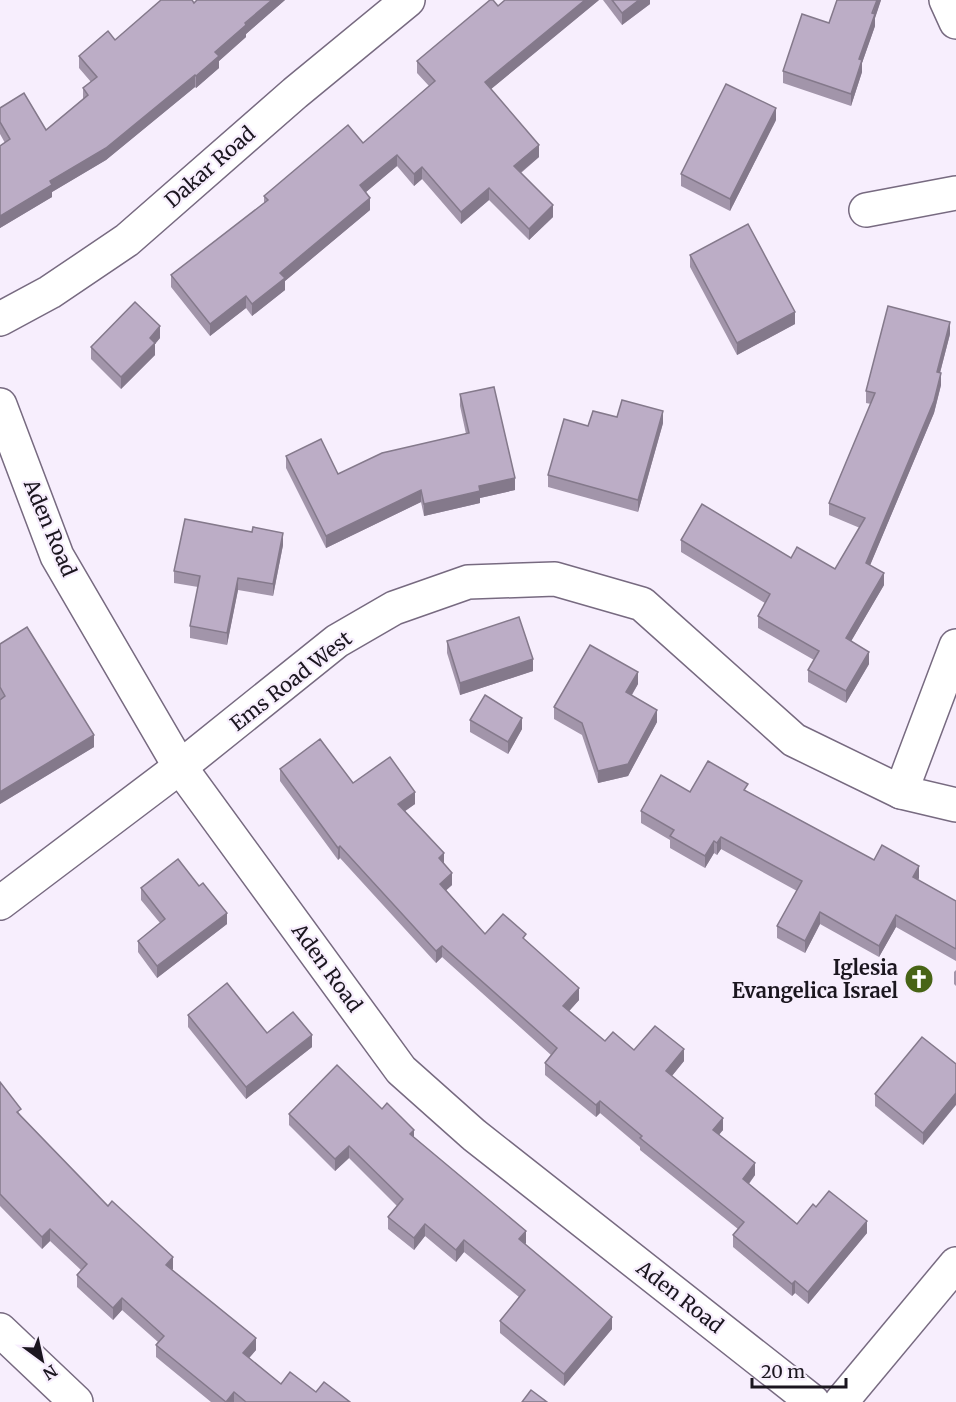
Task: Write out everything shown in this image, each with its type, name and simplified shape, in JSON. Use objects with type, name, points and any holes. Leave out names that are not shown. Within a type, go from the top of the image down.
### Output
[{"type":"street","name":"Dakar Road","points":[[0,319],[50,292],[127,240],[295,93],[408,0]]},
{"type":"street","points":[[946,0],[956,22]]},
{"type":"street","points":[[866,210],[956,193]]},
{"type":"street","name":"Aden Road","points":[[0,405],[57,556],[180,767],[401,1070],[474,1135],[813,1402]]},
{"type":"street","name":"Ems Road West","points":[[0,903],[180,767],[337,641],[394,608],[468,582],[555,579],[642,604],[794,740],[901,792],[956,805]]},
{"type":"street","points":[[901,792],[956,646]]},
{"type":"street","points":[[841,1402],[956,1264]]},
{"type":"street","points":[[0,1330],[76,1402]]},
{"type":"building","points":[[161,0],[192,0],[194,3],[197,0],[272,0],[215,52],[219,56],[106,148],[50,181],[52,185],[0,216],[0,146],[10,139],[0,122],[0,108],[24,93],[46,130],[88,95],[83,88],[97,77],[79,56],[108,31],[115,40]]},
{"type":"building","points":[[490,0],[498,6],[505,0],[585,0],[485,82],[539,145],[514,166],[553,205],[529,229],[489,188],[461,212],[422,167],[414,174],[397,155],[360,185],[370,198],[280,273],[285,278],[252,304],[246,296],[210,324],[171,275],[268,200],[264,196],[348,125],[363,143],[435,81],[417,61]]},
{"type":"building","points":[[612,0],[639,0],[622,13]]},
{"type":"building","points":[[837,0],[877,0],[872,13],[875,14],[859,59],[862,60],[851,94],[783,71],[802,14],[829,23]]},
{"type":"building","points":[[726,84],[776,108],[730,199],[681,174]]},
{"type":"building","points":[[748,224],[795,312],[737,343],[690,255]]},
{"type":"building","points":[[135,302],[160,326],[150,338],[155,343],[121,377],[91,347]]},
{"type":"building","points":[[888,306],[950,322],[937,372],[941,373],[934,401],[866,563],[884,573],[846,638],[869,652],[846,691],[808,670],[819,651],[758,616],[770,594],[681,540],[702,504],[791,558],[797,547],[835,569],[865,518],[829,503],[875,393],[866,391]]},
{"type":"building","points":[[494,387],[515,478],[479,486],[480,491],[424,504],[421,490],[326,536],[286,456],[321,439],[338,474],[382,453],[469,433],[460,394]]},
{"type":"building","points":[[622,400],[663,411],[638,500],[548,475],[564,419],[588,426],[593,411],[617,417]]},
{"type":"building","points":[[185,519],[252,532],[253,527],[283,533],[273,584],[238,578],[227,633],[190,626],[200,576],[174,571]]},
{"type":"building","points":[[519,617],[533,659],[460,683],[447,641]]},
{"type":"building","points":[[27,627],[94,735],[0,792],[0,700],[5,696],[0,687],[0,644]]},
{"type":"building","points":[[590,645],[638,672],[626,692],[657,710],[628,764],[598,771],[582,723],[554,707]]},
{"type":"building","points":[[485,695],[522,718],[508,742],[470,720]]},
{"type":"building","points":[[320,739],[353,783],[390,757],[415,792],[398,804],[444,853],[439,858],[452,873],[440,884],[485,934],[503,914],[526,934],[523,938],[579,988],[563,1006],[605,1041],[613,1032],[634,1050],[655,1026],[684,1049],[666,1071],[723,1118],[713,1130],[755,1163],[743,1179],[797,1224],[813,1204],[816,1207],[829,1191],[867,1221],[808,1292],[795,1281],[792,1284],[733,1235],[744,1222],[640,1138],[642,1136],[600,1101],[596,1105],[545,1063],[557,1048],[442,946],[436,951],[340,846],[338,848],[280,769]]},
{"type":"building","points":[[708,761],[748,784],[744,790],[874,860],[882,845],[919,866],[913,877],[956,901],[956,949],[896,915],[879,946],[820,912],[805,941],[777,926],[802,881],[721,837],[717,843],[714,841],[705,856],[670,836],[674,830],[641,811],[661,775],[690,792]]},
{"type":"building","points":[[178,859],[199,886],[203,883],[227,913],[157,966],[138,941],[165,919],[141,888]]},
{"type":"building","points":[[227,983],[267,1033],[293,1012],[312,1035],[246,1087],[188,1015]]},
{"type":"building","points":[[922,1037],[956,1064],[956,1093],[923,1133],[875,1094]]},
{"type":"building","points":[[337,1065],[382,1109],[387,1103],[414,1130],[410,1134],[526,1231],[519,1239],[612,1317],[564,1374],[500,1321],[525,1290],[464,1240],[456,1250],[425,1224],[414,1238],[388,1217],[403,1199],[349,1146],[335,1159],[289,1114]]},
{"type":"building","points":[[0,1082],[21,1109],[17,1112],[108,1206],[112,1201],[173,1257],[166,1265],[256,1338],[243,1353],[281,1384],[290,1372],[316,1392],[324,1382],[350,1402],[246,1402],[234,1392],[226,1402],[156,1345],[164,1336],[122,1298],[113,1308],[77,1275],[87,1264],[50,1229],[42,1237],[0,1194]]},
{"type":"building","points":[[531,1390],[547,1402],[522,1402]]},
{"type":"place","name":"Iglesia Evangelica Israel","points":[[919,979]]}]
